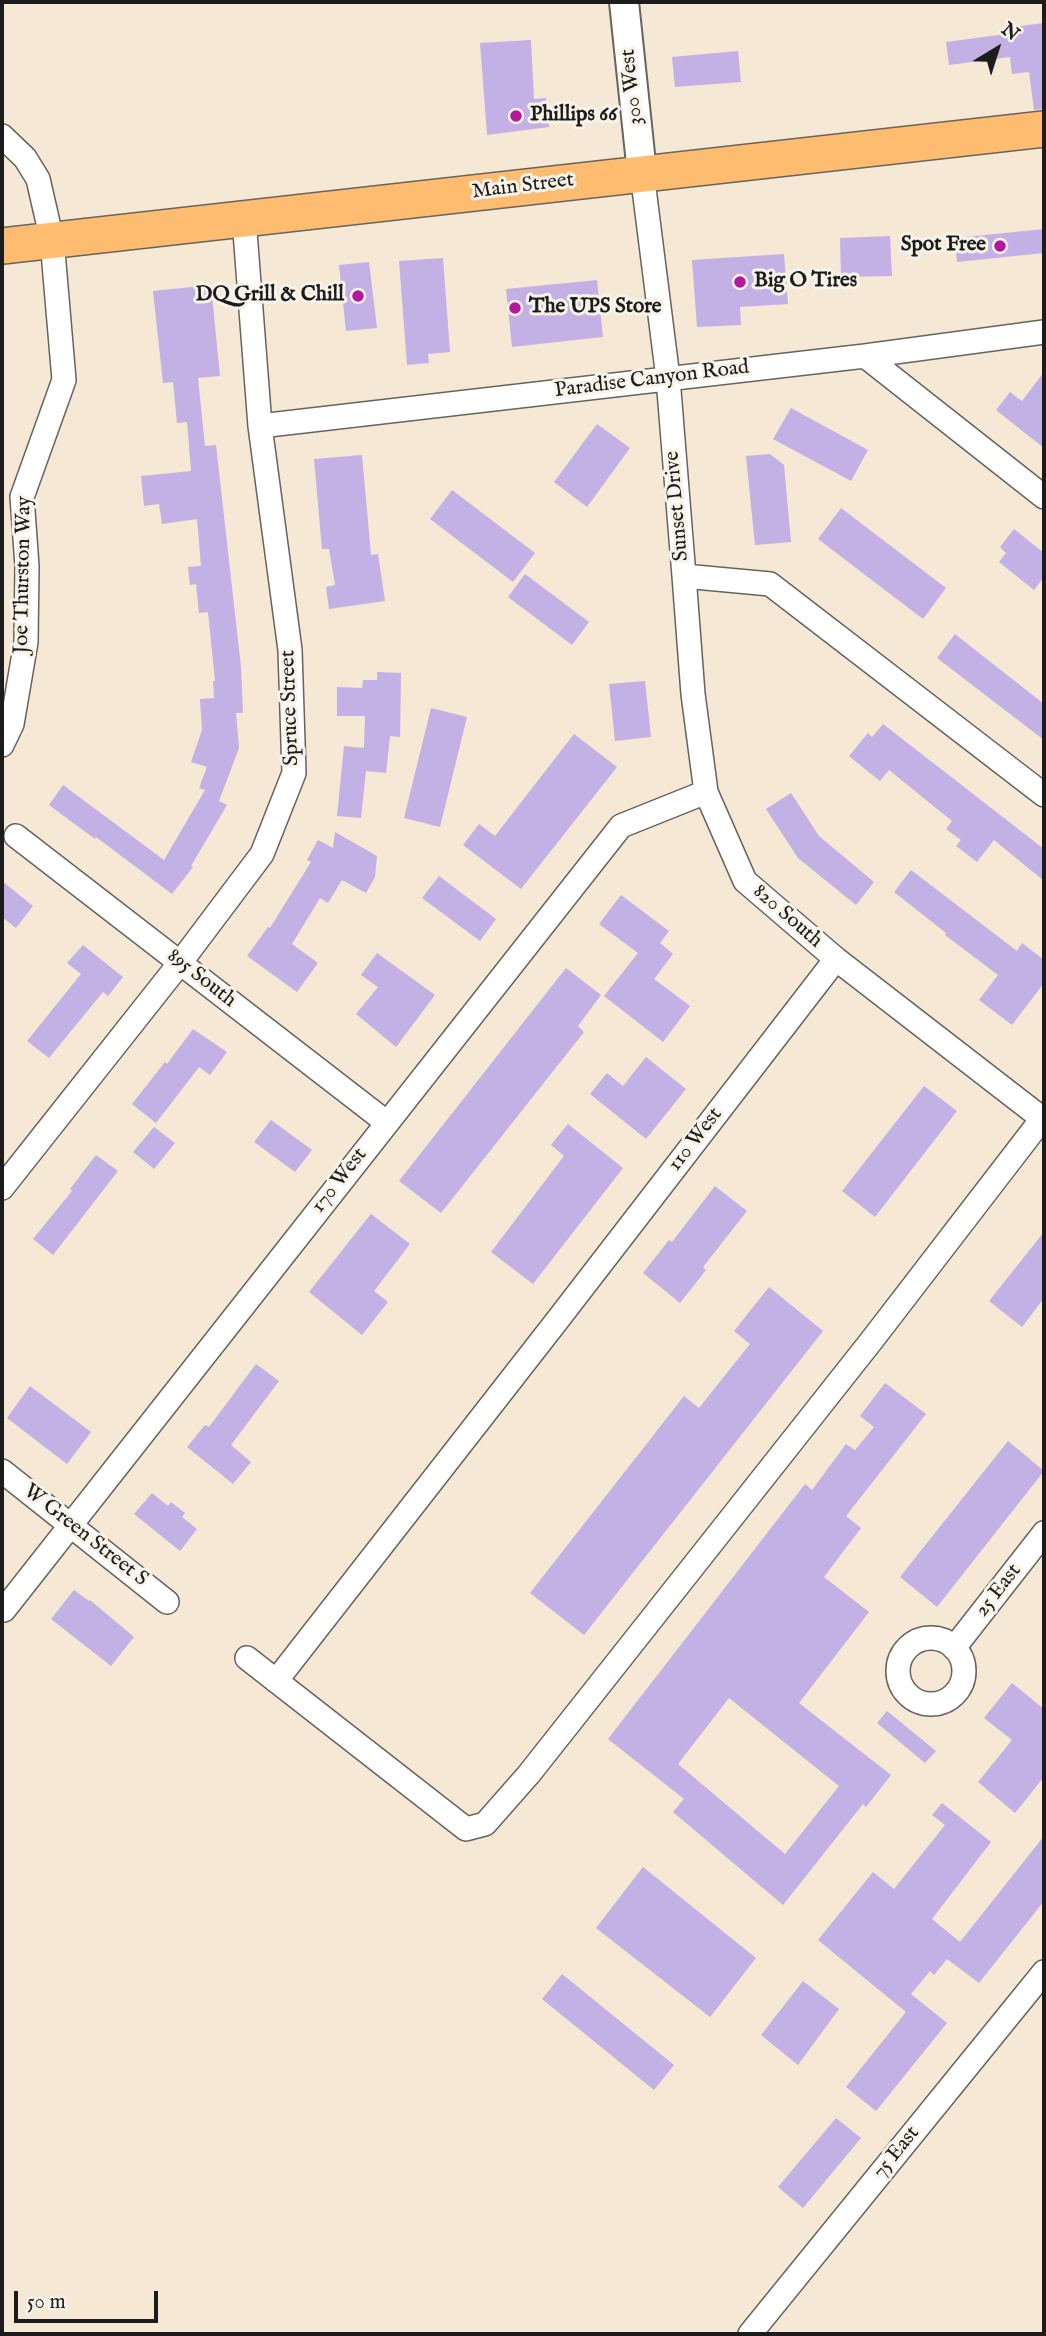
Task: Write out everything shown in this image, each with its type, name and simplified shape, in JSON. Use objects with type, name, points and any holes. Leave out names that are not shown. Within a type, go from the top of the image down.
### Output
[{"type":"main road","name":"Main Street","points":[[2,246],[1044,130]]},
{"type":"street","name":"300 West","points":[[624,2],[642,173]]},
{"type":"street","name":"Joe Thurston Way","points":[[2,136],[25,158],[38,179],[52,240],[64,380],[22,497],[27,566],[26,642],[12,724],[2,745]]},
{"type":"street","name":"Sunset Drive","points":[[642,173],[668,378],[684,576],[770,584],[1044,795]]},
{"type":"street","name":"Spruce Street","points":[[2,1188],[180,963],[262,854],[294,773],[290,650],[260,426],[244,219]]},
{"type":"street","name":"Paradise Canyon Road","points":[[260,426],[865,356],[1044,332]]},
{"type":"street","points":[[865,356],[1044,497]]},
{"type":"street","name":"820 South","points":[[684,576],[692,694],[706,792],[745,881],[836,959],[1043,1119]]},
{"type":"street","name":"170 West","points":[[4,1610],[621,827],[706,792]]},
{"type":"street","name":"895 South","points":[[16,836],[386,1122]]},
{"type":"street","name":"110 West","points":[[276,1681],[836,959]]},
{"type":"street","points":[[247,1658],[466,1829],[485,1824],[529,1774],[1043,1119]]},
{"type":"street","name":"W Green Street S","points":[[2,1471],[167,1602]]},
{"type":"street","name":"25 East","points":[[954,1648],[1044,1533]]},
{"type":"street","name":"75 East","points":[[750,2334],[1044,1972]]},
{"type":"building","points":[[1044,23],[1044,109],[1034,110],[1029,72],[1012,74],[1010,57],[949,65],[946,42],[1006,34],[1005,28]]},
{"type":"building","points":[[531,40],[534,99],[546,98],[549,127],[487,135],[480,43]]},
{"type":"building","points":[[738,51],[741,82],[675,87],[672,57]]},
{"type":"building","name":"Spot Free","points":[[1044,229],[1044,253],[957,262],[955,238]]},
{"type":"building","points":[[890,236],[892,276],[841,277],[840,238]]},
{"type":"building","name":"Big O Tires","points":[[784,254],[788,304],[740,307],[741,325],[697,327],[692,260]]},
{"type":"building","points":[[443,258],[450,352],[428,354],[429,363],[407,365],[399,261]]},
{"type":"building","name":"DQ Grill & Chill","points":[[369,262],[377,328],[346,331],[339,265]]},
{"type":"building","points":[[597,280],[603,337],[512,347],[506,289]]},
{"type":"building","points":[[211,285],[220,376],[198,378],[205,446],[216,445],[241,667],[243,713],[236,713],[239,748],[219,801],[227,805],[191,866],[193,867],[172,894],[49,805],[63,785],[164,860],[205,790],[199,788],[207,767],[191,762],[202,730],[200,699],[214,698],[215,681],[208,612],[199,613],[196,584],[190,585],[188,567],[201,566],[197,519],[162,524],[159,504],[144,506],[141,476],[191,471],[187,422],[177,423],[173,382],[163,383],[153,291]]},
{"type":"building","points":[[1044,372],[1044,448],[996,410],[1010,392],[1022,401]]},
{"type":"building","points":[[791,408],[868,450],[851,481],[773,439]]},
{"type":"building","points":[[597,424],[630,448],[587,507],[554,482]]},
{"type":"building","points":[[770,454],[784,465],[791,542],[755,545],[746,456]]},
{"type":"building","points":[[362,455],[371,555],[378,554],[385,601],[329,609],[326,587],[335,585],[329,549],[322,549],[314,459]]},
{"type":"building","points":[[452,490],[535,553],[513,582],[430,519]]},
{"type":"building","points":[[841,508],[946,588],[923,619],[818,539]]},
{"type":"building","points":[[1014,529],[1044,553],[1044,577],[1034,590],[999,562],[1006,553],[1000,547]]},
{"type":"building","points":[[525,574],[589,622],[572,645],[508,597]]},
{"type":"building","points":[[955,634],[1044,704],[1044,740],[937,658]]},
{"type":"building","points":[[377,672],[401,673],[400,737],[390,736],[386,773],[366,771],[361,818],[337,816],[344,746],[364,748],[365,716],[337,716],[337,687],[362,688],[363,680],[377,680]]},
{"type":"building","points":[[645,681],[651,737],[615,741],[609,684]]},
{"type":"building","points":[[431,708],[467,717],[440,827],[404,818]]},
{"type":"building","points":[[883,724],[1044,849],[1044,881],[994,840],[977,862],[956,846],[961,840],[946,829],[952,821],[889,770],[880,781],[849,756],[868,733],[872,737]]},
{"type":"building","points":[[574,734],[617,767],[521,889],[463,845],[479,824],[495,836]]},
{"type":"building","points":[[791,793],[819,836],[874,882],[856,905],[798,858],[766,809]]},
{"type":"building","points":[[335,832],[377,856],[375,877],[366,893],[342,880],[328,903],[320,898],[292,944],[318,963],[297,992],[247,956],[268,927],[270,928],[311,862],[307,860],[318,840],[333,848]]},
{"type":"building","points":[[911,870],[1017,951],[1022,943],[1044,960],[1044,983],[1012,1025],[979,1000],[998,975],[894,892]]},
{"type":"building","points":[[439,876],[496,919],[480,941],[422,898]]},
{"type":"building","points":[[2,881],[33,906],[16,928],[2,917]]},
{"type":"building","points":[[621,895],[669,931],[660,943],[673,954],[654,979],[690,1006],[663,1042],[604,996],[638,953],[599,924]]},
{"type":"building","points":[[83,945],[123,977],[108,996],[103,992],[49,1058],[27,1041],[81,974],[67,963]]},
{"type":"building","points":[[377,953],[435,995],[396,1047],[356,1014],[378,987],[361,975]]},
{"type":"building","points":[[566,968],[601,995],[578,1026],[584,1032],[441,1213],[399,1181]]},
{"type":"building","points":[[193,1029],[227,1052],[210,1075],[199,1067],[156,1123],[132,1104]]},
{"type":"building","points":[[646,1057],[686,1089],[646,1139],[590,1094],[607,1073],[623,1086]]},
{"type":"building","points":[[924,1086],[957,1111],[875,1217],[842,1191]]},
{"type":"building","points":[[271,1120],[312,1150],[295,1172],[254,1142]]},
{"type":"building","points":[[568,1124],[623,1168],[533,1284],[491,1252],[564,1156],[551,1145]]},
{"type":"building","points":[[154,1127],[175,1143],[154,1169],[133,1152]]},
{"type":"building","points":[[96,1155],[118,1171],[53,1255],[33,1239],[72,1191],[70,1189]]},
{"type":"building","points":[[715,1186],[747,1211],[703,1267],[706,1270],[680,1303],[643,1273],[669,1240],[672,1242]]},
{"type":"building","points":[[371,1214],[410,1244],[374,1291],[388,1302],[362,1335],[309,1292]]},
{"type":"building","points":[[1044,1232],[1044,1298],[1022,1327],[989,1301]]},
{"type":"building","points":[[769,1287],[823,1331],[584,1635],[530,1593],[684,1396],[699,1408],[750,1344],[734,1331]]},
{"type":"building","points":[[256,1364],[279,1381],[231,1445],[251,1462],[233,1484],[187,1447],[205,1425],[209,1427]]},
{"type":"building","points":[[885,1383],[926,1414],[846,1516],[861,1528],[824,1577],[869,1612],[799,1703],[891,1775],[866,1807],[863,1804],[783,1905],[673,1812],[684,1799],[608,1739],[805,1484],[812,1490],[846,1444],[855,1450],[874,1427],[860,1416]],"holes":[[[729,1698],[839,1786],[785,1854],[678,1764]]]},
{"type":"building","points":[[30,1386],[91,1432],[67,1464],[7,1418]]},
{"type":"building","points":[[1008,1441],[1044,1471],[937,1607],[900,1577]]},
{"type":"building","points":[[152,1493],[168,1506],[171,1502],[185,1513],[182,1517],[197,1529],[180,1551],[134,1514]]},
{"type":"building","points":[[74,1590],[134,1637],[111,1666],[51,1619]]},
{"type":"building","points":[[1012,1683],[1044,1709],[1044,1777],[1015,1813],[978,1782],[1012,1740],[984,1718]]},
{"type":"building","points":[[887,1711],[936,1751],[925,1763],[877,1723]]},
{"type":"building","points":[[942,1803],[991,1842],[932,1919],[960,1942],[1044,1836],[1044,1901],[979,1983],[947,1959],[934,1975],[930,1971],[911,1994],[947,2023],[876,2111],[846,2087],[906,2012],[818,1940],[873,1872],[894,1889],[945,1825],[932,1815]]},
{"type":"building","points":[[643,1867],[756,1958],[710,2017],[596,1928]]},
{"type":"building","points":[[562,1974],[674,2065],[654,2090],[542,1999]]},
{"type":"building","points":[[803,1981],[839,2009],[798,2065],[761,2035]]},
{"type":"building","points":[[836,2118],[861,2138],[803,2208],[778,2187]]},
{"type":"place","name":"Phillips 66","points":[[516,116]]},
{"type":"place","name":"Spot Free","points":[[1000,246]]},
{"type":"place","name":"Big O Tires","points":[[740,282]]},
{"type":"place","name":"DQ Grill & Chill","points":[[358,296]]},
{"type":"place","name":"The UPS Store","points":[[515,308]]}]
